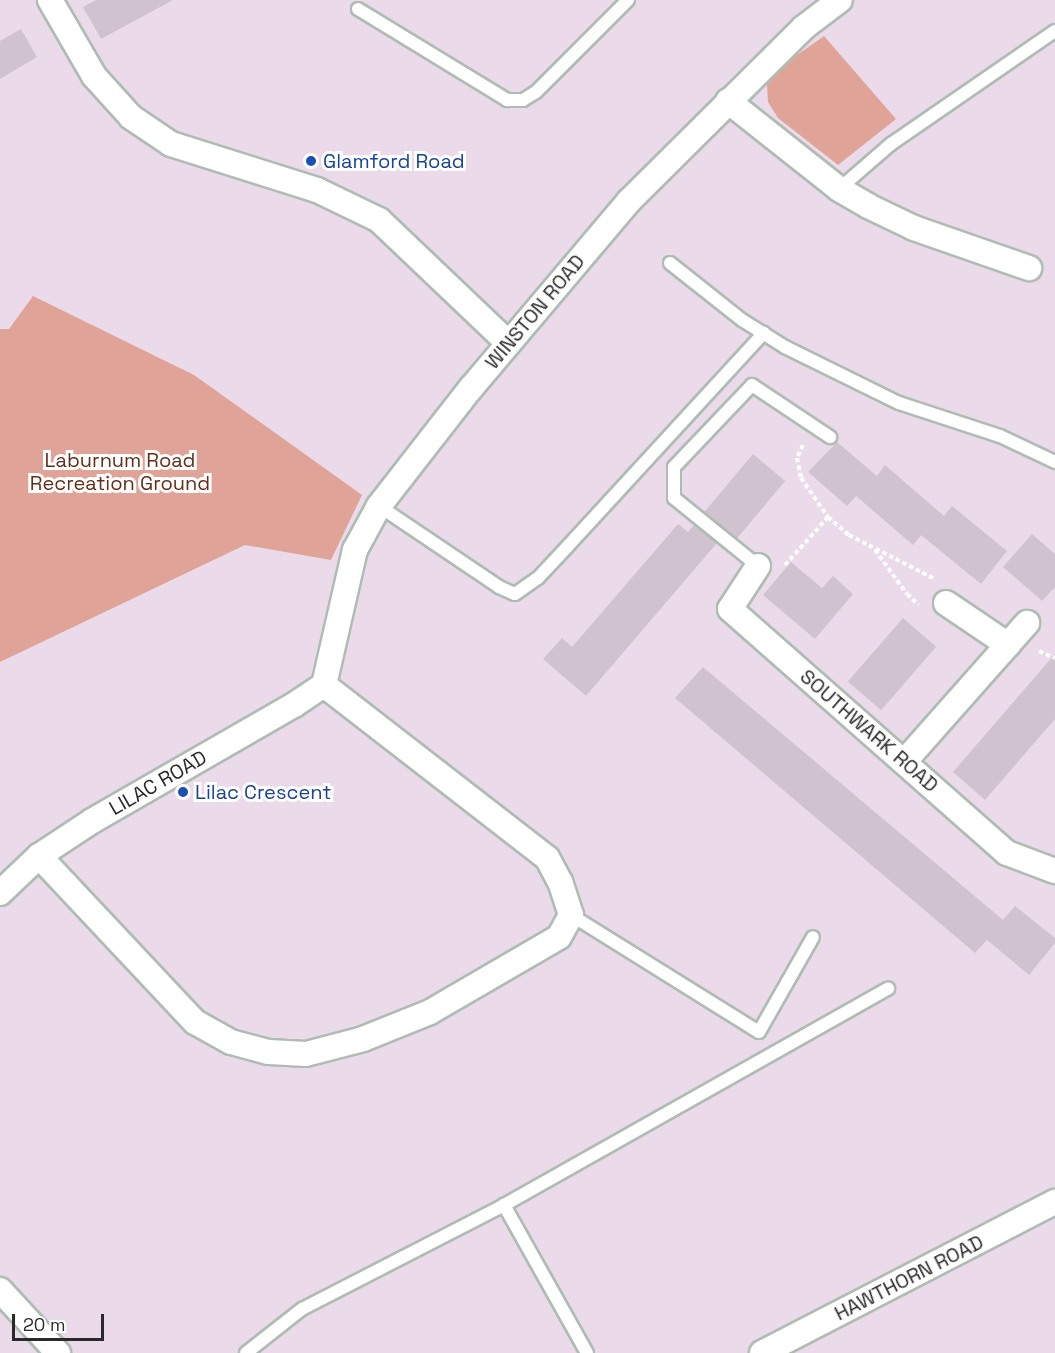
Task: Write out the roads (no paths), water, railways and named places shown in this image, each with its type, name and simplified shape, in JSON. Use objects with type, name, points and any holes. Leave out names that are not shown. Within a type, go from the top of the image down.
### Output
[{"type":"street","points":[[50,0],[94,76],[131,117],[171,144],[317,190],[379,220],[508,343]]},
{"type":"street","name":"WINSTON ROAD","points":[[324,685],[355,550],[379,506],[508,343],[629,201],[728,100],[803,28],[840,0]]},
{"type":"street","points":[[728,100],[839,189],[914,228],[1029,268]]},
{"type":"street","name":"SOUTHWARK ROAD","points":[[758,566],[730,609],[1007,853],[1055,871]]},
{"type":"street","points":[[946,603],[1008,645]]},
{"type":"street","points":[[904,762],[1027,623]]},
{"type":"street","points":[[39,856],[195,1022],[231,1042],[269,1052],[306,1054],[363,1039],[430,1012],[559,937],[571,915],[560,882],[547,858],[324,685]]},
{"type":"street","name":"LILAC ROAD","points":[[0,893],[39,856],[92,822],[294,705],[324,685]]},
{"type":"street","name":"HAWTHORN ROAD","points":[[762,1353],[1055,1202]]},
{"type":"street","points":[[0,1290],[58,1353]]},
{"type":"lane","points":[[358,9],[507,100],[523,100],[536,92],[627,0]]},
{"type":"lane","points":[[839,189],[891,144],[1055,31]]},
{"type":"lane","points":[[670,263],[742,320],[785,347],[899,403],[1000,436],[1055,462]]},
{"type":"lane","points":[[379,506],[499,586],[515,594],[545,570],[764,333]]},
{"type":"lane","points":[[758,566],[674,498],[674,468],[752,384],[830,437]]},
{"type":"lane","points":[[571,915],[759,1032],[813,936]]},
{"type":"lane","points":[[246,1353],[302,1309],[504,1205],[888,989]]},
{"type":"lane","points":[[504,1205],[587,1353]]},
{"type":"place","name":"Glamford Road","points":[[311,161]]},
{"type":"place","name":"Lilac Crescent","points":[[183,792]]},
{"type":"park label","name":"Laburnum Road Recreation Ground","points":[[120,472]]}]
